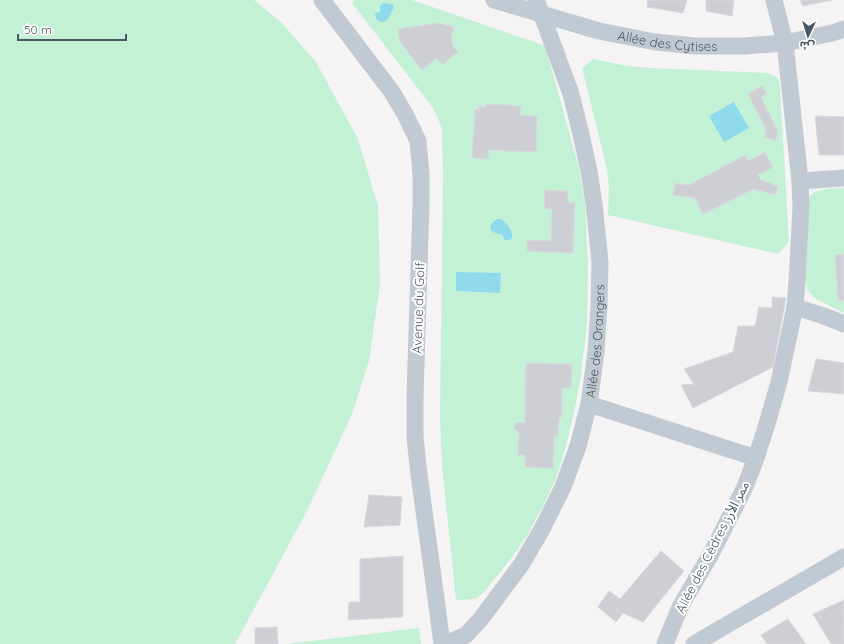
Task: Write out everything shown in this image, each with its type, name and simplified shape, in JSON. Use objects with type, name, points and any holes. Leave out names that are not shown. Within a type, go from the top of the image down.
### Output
[{"type":"street","name":"Avenue du Golf","points":[[322,0],[392,92],[418,140],[421,174],[421,198],[414,396],[415,437],[418,475],[442,644]]},
{"type":"street","name":"Allée des Cytises","points":[[494,0],[539,7],[599,31],[655,42],[695,46],[744,46],[785,43],[844,29]]},
{"type":"street","name":"Allée des Cèdres ممر الأرز","points":[[665,644],[680,607],[711,554],[745,487],[756,458],[780,382],[795,307],[798,282],[800,235],[800,181],[785,43],[774,0]]},
{"type":"street","name":"Allée des Orangers","points":[[445,644],[466,635],[473,628],[489,609],[521,564],[541,531],[563,487],[578,446],[589,404],[596,352],[599,305],[600,262],[594,204],[588,164],[571,94],[539,7]]},
{"type":"street","points":[[800,181],[844,178]]},
{"type":"street","points":[[795,307],[844,324]]},
{"type":"street","points":[[589,404],[756,458]]},
{"type":"street","points":[[694,644],[844,557]]},
{"type":"green space","points":[[0,0],[254,0],[281,22],[316,62],[358,139],[378,206],[380,284],[369,361],[352,414],[307,511],[235,644],[0,644]]},
{"type":"green space","points":[[354,0],[412,0],[543,45],[546,49],[579,168],[585,204],[588,263],[587,325],[576,403],[565,450],[555,481],[528,534],[513,556],[484,592],[476,599],[456,600],[442,466],[440,418],[443,176],[441,126],[433,108],[352,3]],"holes":[[[384,3],[392,4],[391,14],[378,12]],[[438,23],[453,27],[451,40],[453,46],[458,52],[442,65],[437,58],[422,69],[400,43],[398,29]],[[486,104],[520,106],[520,115],[537,116],[536,152],[489,150],[488,159],[472,158],[475,110],[479,110],[479,106],[486,107]],[[545,190],[568,191],[568,202],[575,203],[573,252],[527,251],[527,240],[551,241],[552,209],[544,208]],[[500,219],[510,227],[504,239],[501,233],[495,233]],[[526,363],[572,364],[571,388],[562,388],[562,417],[559,417],[558,435],[554,435],[553,468],[525,467],[525,455],[519,455],[519,433],[514,427],[518,422],[525,423]]]},
{"type":"green space","points":[[593,59],[622,65],[649,68],[767,73],[775,76],[779,80],[780,88],[789,242],[778,254],[608,215],[609,187],[607,169],[582,68]],"holes":[[[762,86],[767,94],[761,97],[778,131],[776,140],[765,137],[766,129],[748,94]],[[765,152],[773,167],[758,175],[761,180],[777,186],[774,195],[753,189],[703,214],[695,198],[673,195],[675,183],[689,185],[745,155],[748,161]]]},
{"type":"green space","points":[[844,188],[844,254],[835,255],[838,300],[844,300],[844,313],[816,299],[808,291],[806,284],[809,198],[812,194],[820,190]]},
{"type":"green space","points":[[419,628],[421,644],[287,644]]},
{"type":"water","points":[[384,3],[392,4],[394,7],[388,19],[383,22],[376,19],[375,14],[380,11],[380,6]]},
{"type":"water","points":[[734,102],[749,128],[724,142],[709,116]]},
{"type":"water","points":[[497,219],[501,219],[509,227],[512,232],[511,239],[504,240],[503,235],[494,233],[491,230],[491,225]]},
{"type":"water","points":[[456,272],[501,273],[500,293],[456,291]]},
{"type":"building","points":[[648,0],[687,0],[683,13],[647,7]]},
{"type":"building","points":[[706,0],[734,0],[732,16],[706,11]]},
{"type":"building","points":[[800,0],[832,0],[803,6]]},
{"type":"building","points":[[438,23],[454,27],[451,37],[453,46],[458,52],[442,65],[437,58],[422,70],[400,42],[398,29]]},
{"type":"building","points":[[762,86],[767,94],[761,97],[778,131],[776,140],[765,137],[766,129],[748,94]]},
{"type":"building","points":[[486,104],[521,106],[520,115],[537,116],[536,152],[489,150],[488,159],[472,158],[475,109],[479,110],[479,106],[486,107]]},
{"type":"building","points":[[815,116],[844,117],[844,155],[819,155]]},
{"type":"building","points":[[765,152],[773,167],[758,175],[761,180],[778,186],[775,195],[753,189],[703,214],[695,198],[673,195],[675,183],[689,185],[745,155],[748,161]]},
{"type":"building","points":[[545,190],[568,191],[568,202],[575,203],[573,253],[527,251],[527,240],[551,241],[552,209],[544,209]]},
{"type":"building","points":[[844,254],[844,300],[838,301],[835,255]]},
{"type":"building","points":[[772,297],[786,298],[773,367],[693,408],[681,385],[694,384],[684,369],[733,352],[738,326],[755,326],[759,307],[772,308]]},
{"type":"building","points":[[816,359],[844,363],[844,394],[808,391]]},
{"type":"building","points":[[526,363],[572,364],[571,388],[562,388],[562,417],[559,417],[558,436],[554,435],[553,468],[525,467],[525,455],[518,455],[519,433],[514,427],[518,422],[525,423]]},
{"type":"building","points":[[369,495],[402,497],[400,525],[364,527]]},
{"type":"building","points":[[661,551],[684,571],[643,622],[623,613],[616,622],[598,607],[609,591],[620,599]]},
{"type":"building","points":[[403,556],[403,617],[348,620],[349,602],[360,602],[360,559]]},
{"type":"building","points":[[844,600],[844,644],[831,644],[813,614]]},
{"type":"building","points":[[788,619],[806,644],[767,644],[761,635]]},
{"type":"building","points":[[277,627],[278,644],[255,644],[255,628]]}]
